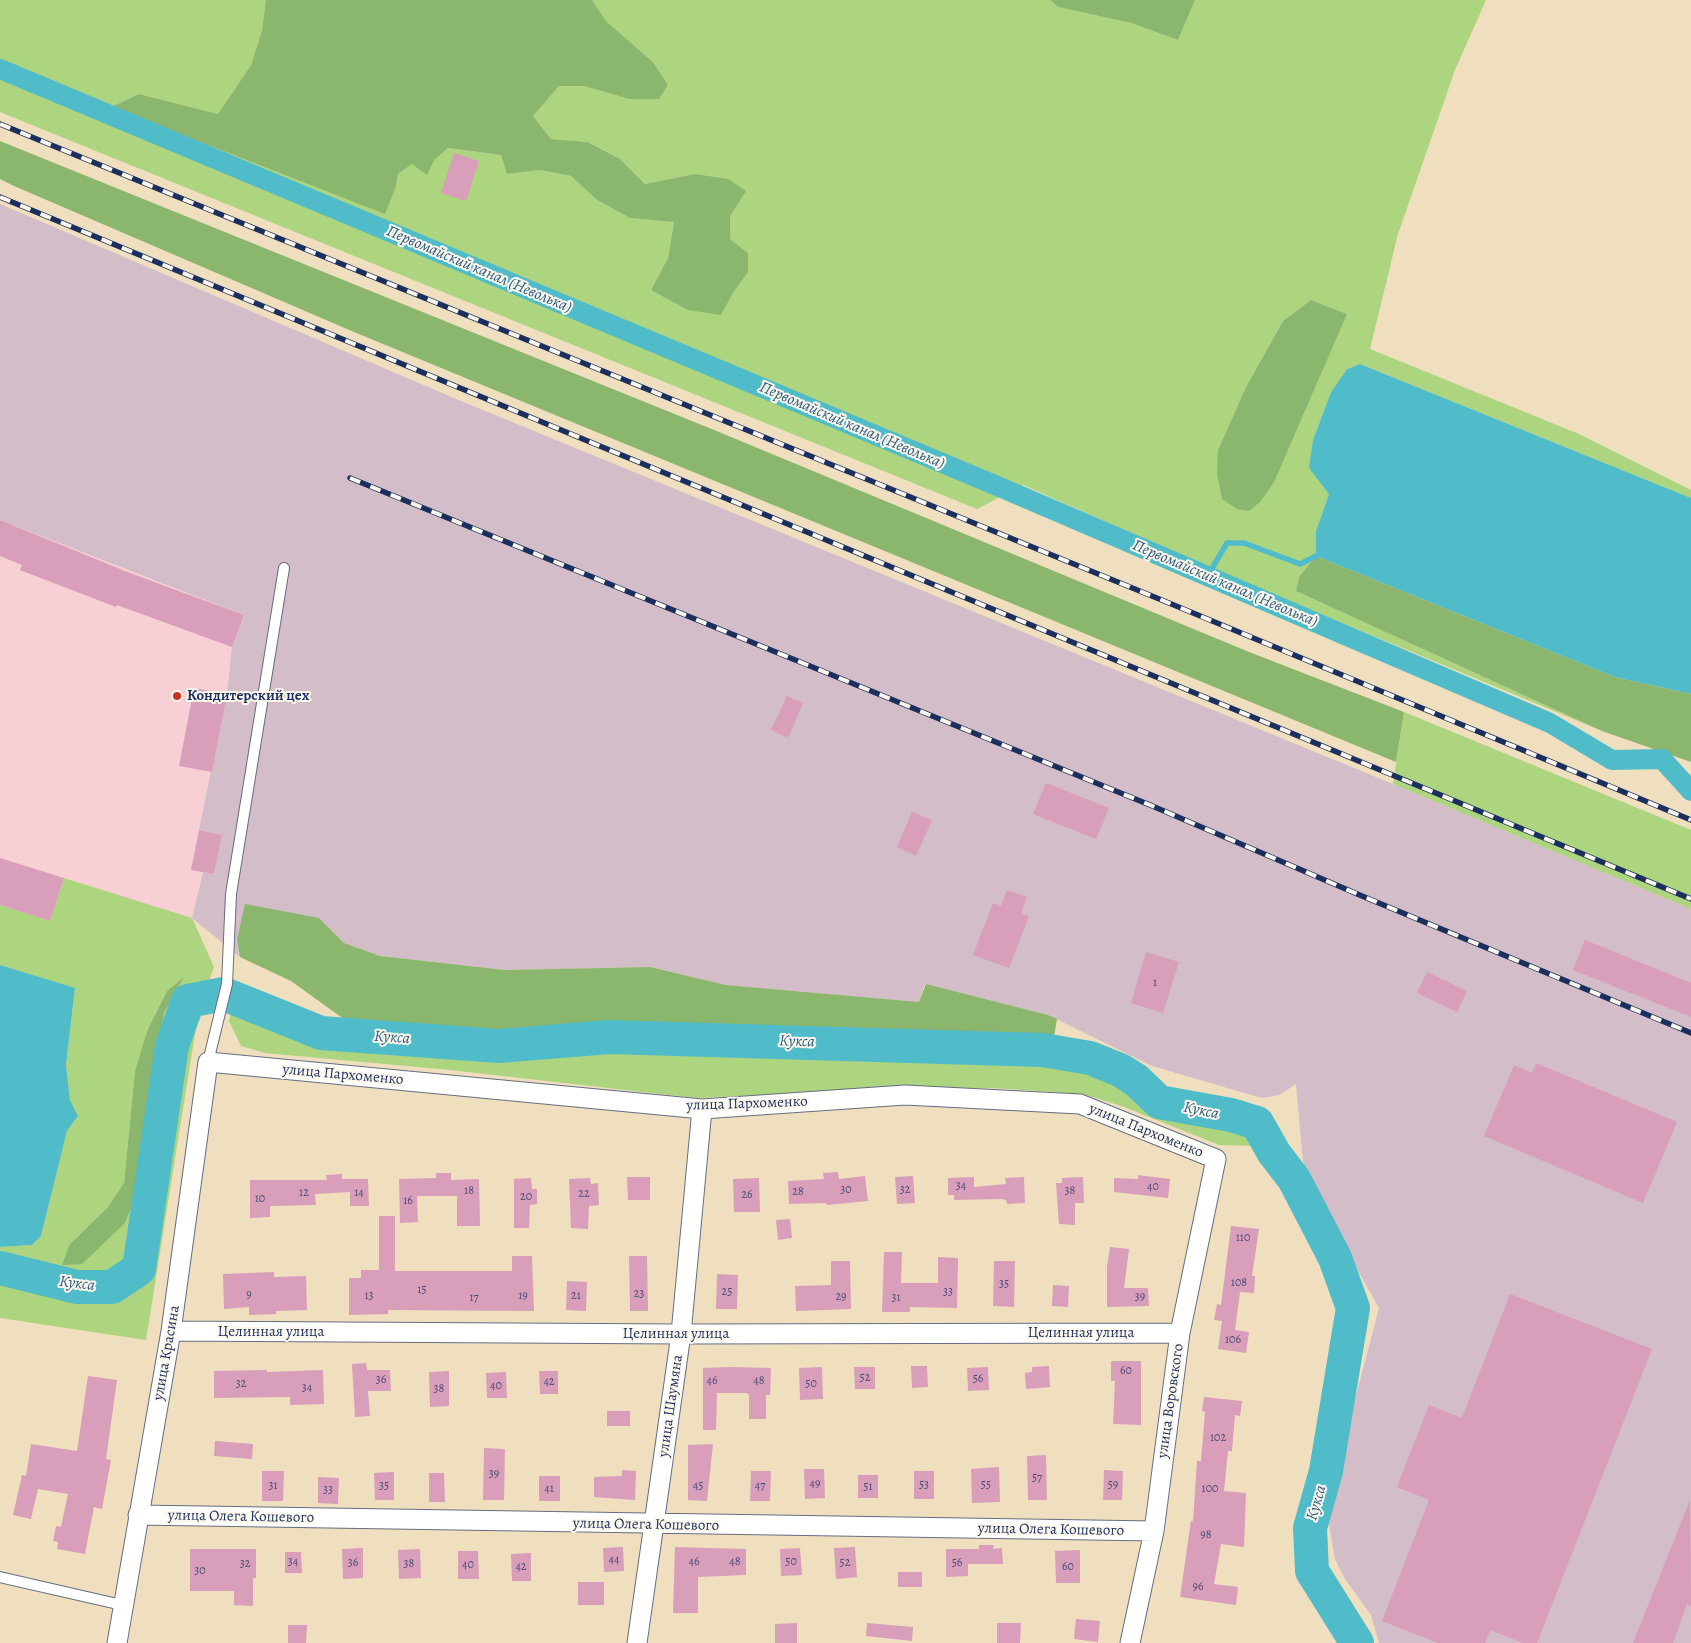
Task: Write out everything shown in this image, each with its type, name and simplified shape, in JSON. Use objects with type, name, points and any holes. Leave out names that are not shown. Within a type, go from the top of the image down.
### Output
[{"type":"street","name":"улица Пархоменко","points":[[208,1062],[702,1109],[905,1095],[1080,1104],[1216,1159]]},
{"type":"street","name":"улица Красина","points":[[117,1643],[122,1605],[171,1332],[208,1062]]},
{"type":"street","name":"улица Шаумяна","points":[[637,1643],[681,1334],[702,1109]]},
{"type":"street","name":"улица Воровского","points":[[1130,1643],[1154,1531],[1180,1333],[1216,1159]]},
{"type":"street","name":"Целинная улица","points":[[171,1332],[1180,1333]]},
{"type":"street","name":"улица Олега Кошевого","points":[[138,1515],[654,1525],[1154,1531]]},
{"type":"lane","points":[[208,1062],[227,984],[231,894],[284,568]]},
{"type":"lane","points":[[0,1577],[122,1605]]},
{"type":"shaded area","points":[[0,204],[461,401],[1393,784],[1691,909],[1691,1643],[1379,1643],[1371,1615],[1345,1579],[1335,1559],[1329,1524],[1338,1464],[1379,1308],[1315,1194],[1303,1162],[1296,1084],[1279,1095],[1262,1098],[1152,1066],[1048,1015],[925,984],[919,1002],[726,985],[650,967],[505,970],[380,956],[344,943],[319,918],[237,940],[240,957],[192,918],[203,872],[214,874],[222,835],[199,830],[227,694],[232,647],[244,615],[0,520]]},
{"type":"shaded area","points":[[0,520],[244,615],[232,647],[227,694],[199,830],[222,835],[214,874],[202,872],[192,918],[64,878],[50,921],[0,905]]},
{"type":"green space","points":[[0,0],[266,0],[262,30],[251,65],[218,114],[139,94],[111,107],[396,186],[398,174],[412,164],[434,160],[448,148],[501,155],[507,174],[540,170],[571,176],[597,200],[630,218],[674,222],[668,258],[651,290],[721,315],[733,293],[748,272],[748,253],[730,239],[730,216],[745,191],[694,174],[645,184],[620,159],[589,142],[551,139],[533,116],[559,86],[584,86],[629,99],[659,99],[668,85],[653,62],[606,21],[592,0],[1050,0],[1058,7],[1131,23],[1178,40],[1195,0],[1486,0],[1455,70],[1398,234],[1370,349],[1579,434],[1691,490],[1691,498],[1360,364],[1347,369],[1331,392],[1313,440],[1329,494],[1316,531],[1316,556],[1299,577],[1296,591],[1602,731],[1227,575],[1023,485],[977,509],[0,112]],"holes":[[[1311,300],[1347,314],[1218,450],[1246,387],[1283,321]]]},
{"type":"green space","points":[[266,0],[592,0],[606,21],[653,62],[668,85],[659,99],[629,99],[584,86],[559,86],[533,116],[551,139],[588,142],[620,159],[645,184],[694,174],[728,179],[746,191],[730,216],[730,239],[748,253],[748,272],[733,293],[721,315],[688,310],[651,290],[668,258],[674,222],[630,218],[597,200],[571,176],[540,170],[507,174],[501,155],[448,148],[434,160],[427,175],[412,164],[398,174],[396,186],[385,214],[111,107],[139,94],[218,114],[251,65],[262,30]]},
{"type":"green space","points":[[1050,0],[1195,0],[1178,40],[1131,23],[1058,7]]},
{"type":"green space","points":[[0,141],[719,432],[1249,652],[1404,712],[1396,762],[354,332],[14,186],[0,179]]},
{"type":"green space","points":[[1311,300],[1347,314],[1274,482],[1261,501],[1249,511],[1237,509],[1222,499],[1217,474],[1218,450],[1246,387],[1283,321]]},
{"type":"green space","points":[[1316,556],[1615,677],[1691,694],[1691,762],[1602,731],[1296,591],[1299,577]]},
{"type":"green space","points":[[1404,712],[1691,830],[1691,909],[1393,784]]},
{"type":"green space","points":[[64,878],[192,918],[214,967],[199,1009],[146,1340],[0,1318],[0,1247],[32,1245],[41,1236],[67,1131],[78,1116],[70,1100],[66,1065],[75,989],[0,965],[0,905],[50,921]],"holes":[[[183,978],[164,1013],[139,1192],[125,1223],[70,1244],[107,1208],[124,1183],[135,1071],[147,1031],[167,991]]]},
{"type":"green space","points":[[245,904],[319,918],[344,943],[380,956],[505,970],[650,967],[726,985],[919,1002],[926,984],[1048,1015],[1057,1019],[1053,1043],[931,1039],[719,1027],[617,1029],[499,1036],[348,1022],[291,981],[240,957],[237,940]]},
{"type":"green space","points":[[184,977],[164,1013],[139,1191],[125,1223],[82,1264],[62,1265],[70,1244],[107,1208],[124,1183],[135,1071],[147,1031],[167,991]]},
{"type":"green space","points":[[232,1007],[326,1041],[517,1052],[622,1044],[1052,1060],[1121,1081],[1153,1107],[1252,1130],[1258,1146],[1219,1145],[1124,1107],[1093,1097],[1055,1092],[993,1088],[843,1091],[696,1098],[450,1070],[265,1053],[241,1046],[229,1021]]},
{"type":"water","points":[[1360,364],[1691,498],[1691,694],[1615,677],[1316,556],[1316,531],[1329,494],[1309,468],[1313,440],[1331,392],[1347,369]]},
{"type":"water","points":[[0,965],[75,988],[66,1065],[70,1100],[78,1116],[67,1131],[41,1236],[32,1245],[0,1247]]},
{"type":"building","points":[[454,153],[479,161],[466,201],[441,193]]},
{"type":"building","points":[[0,520],[130,573],[244,615],[232,647],[117,605],[116,607],[20,570],[22,565],[0,556]]},
{"type":"building","points":[[194,688],[227,694],[212,772],[179,766]]},
{"type":"building","points":[[787,696],[803,703],[788,738],[771,730]]},
{"type":"building","points":[[1046,783],[1109,808],[1096,839],[1033,814]]},
{"type":"building","points":[[912,812],[932,820],[916,856],[897,847]]},
{"type":"building","points":[[199,830],[222,835],[214,874],[191,870]]},
{"type":"building","points":[[0,858],[64,878],[50,921],[0,905]]},
{"type":"building","points":[[1007,890],[1027,897],[1021,914],[1029,916],[1009,968],[973,955],[993,903],[1001,906]]},
{"type":"building","points":[[1585,940],[1691,983],[1691,1017],[1573,970]]},
{"type":"building","points":[[1146,952],[1179,962],[1163,1013],[1131,1003]]},
{"type":"building","points":[[1427,972],[1467,991],[1457,1012],[1417,993]]},
{"type":"building","points":[[1536,1063],[1677,1122],[1643,1203],[1484,1136],[1514,1065],[1532,1073]]},
{"type":"building","points":[[838,1172],[839,1179],[865,1176],[868,1201],[827,1205],[826,1203],[789,1204],[788,1181],[824,1179],[823,1173]]},
{"type":"building","points":[[436,1173],[451,1173],[451,1180],[479,1179],[480,1226],[457,1226],[457,1196],[417,1196],[418,1222],[400,1223],[399,1179],[436,1178]]},
{"type":"building","points":[[342,1174],[342,1179],[368,1179],[369,1206],[350,1206],[350,1192],[315,1194],[316,1205],[270,1206],[270,1217],[250,1218],[250,1180],[327,1180],[326,1175]]},
{"type":"building","points":[[1138,1175],[1170,1179],[1168,1198],[1114,1192],[1114,1178],[1138,1179]]},
{"type":"building","points":[[913,1176],[915,1203],[897,1204],[895,1177]]},
{"type":"building","points":[[627,1177],[650,1177],[650,1200],[628,1200]]},
{"type":"building","points":[[974,1177],[974,1187],[1006,1184],[1005,1178],[1024,1177],[1025,1203],[1007,1204],[1006,1200],[1001,1199],[954,1200],[954,1195],[948,1195],[948,1178]]},
{"type":"building","points":[[1083,1177],[1084,1203],[1075,1203],[1075,1225],[1059,1224],[1056,1183],[1062,1183],[1062,1178]]},
{"type":"building","points":[[531,1178],[532,1189],[537,1189],[537,1204],[530,1205],[529,1228],[514,1228],[514,1179]]},
{"type":"building","points":[[590,1178],[591,1184],[598,1183],[599,1205],[589,1206],[588,1229],[571,1228],[569,1179]]},
{"type":"building","points":[[759,1178],[760,1212],[734,1212],[733,1179]]},
{"type":"building","points":[[379,1216],[395,1216],[395,1271],[512,1271],[512,1256],[532,1256],[534,1311],[388,1310],[388,1314],[349,1315],[349,1278],[361,1278],[361,1270],[379,1270]]},
{"type":"building","points":[[790,1219],[792,1238],[778,1240],[776,1220]]},
{"type":"building","points":[[1231,1226],[1259,1229],[1252,1276],[1255,1276],[1254,1293],[1240,1292],[1235,1330],[1249,1332],[1246,1353],[1218,1349],[1222,1321],[1214,1320],[1217,1304],[1221,1305]]},
{"type":"building","points":[[1110,1247],[1129,1249],[1124,1288],[1148,1288],[1149,1306],[1107,1307],[1107,1266]]},
{"type":"building","points":[[884,1252],[902,1252],[901,1283],[938,1283],[938,1257],[958,1258],[957,1308],[910,1307],[910,1312],[882,1312]]},
{"type":"building","points":[[629,1256],[647,1256],[648,1311],[630,1311]]},
{"type":"building","points":[[831,1261],[850,1261],[851,1309],[796,1311],[795,1286],[831,1285]]},
{"type":"building","points":[[994,1261],[1015,1261],[1014,1307],[993,1306]]},
{"type":"building","points":[[274,1272],[274,1277],[306,1276],[307,1310],[276,1311],[276,1314],[249,1315],[249,1307],[224,1309],[223,1274]]},
{"type":"building","points":[[717,1274],[738,1275],[737,1309],[716,1309]]},
{"type":"building","points":[[567,1281],[587,1282],[586,1311],[566,1310]]},
{"type":"building","points":[[1053,1285],[1069,1286],[1068,1307],[1052,1306]]},
{"type":"building","points":[[1510,1294],[1652,1349],[1537,1643],[1523,1643],[1490,1630],[1485,1643],[1438,1643],[1382,1621],[1429,1500],[1397,1487],[1429,1405],[1462,1418]]},
{"type":"building","points":[[1111,1361],[1141,1361],[1141,1425],[1113,1424],[1115,1381],[1111,1381]]},
{"type":"building","points":[[366,1363],[367,1370],[390,1370],[391,1391],[368,1391],[370,1416],[355,1417],[352,1364]]},
{"type":"building","points":[[911,1366],[927,1366],[928,1387],[912,1388]]},
{"type":"building","points":[[1049,1366],[1050,1387],[1026,1389],[1025,1373],[1032,1372],[1032,1367]]},
{"type":"building","points":[[822,1367],[823,1399],[800,1400],[799,1368]]},
{"type":"building","points":[[854,1367],[875,1367],[875,1389],[855,1389]]},
{"type":"building","points":[[988,1367],[989,1390],[968,1391],[967,1368]]},
{"type":"building","points":[[703,1368],[771,1368],[770,1395],[766,1395],[766,1419],[749,1419],[749,1395],[747,1393],[717,1393],[716,1430],[703,1430]]},
{"type":"building","points":[[267,1370],[267,1372],[323,1370],[324,1404],[290,1405],[290,1397],[214,1398],[214,1371]]},
{"type":"building","points":[[449,1371],[449,1406],[430,1407],[429,1372]]},
{"type":"building","points":[[539,1371],[558,1371],[558,1394],[540,1394]]},
{"type":"building","points":[[506,1372],[507,1398],[487,1398],[486,1373]]},
{"type":"building","points":[[88,1376],[117,1380],[106,1459],[111,1460],[102,1509],[94,1507],[85,1554],[57,1549],[58,1542],[53,1541],[56,1526],[61,1527],[68,1494],[38,1489],[31,1519],[13,1515],[22,1475],[26,1476],[31,1444],[77,1451]]},
{"type":"building","points":[[1204,1397],[1242,1401],[1240,1416],[1235,1415],[1232,1451],[1228,1451],[1224,1491],[1246,1493],[1244,1547],[1221,1544],[1214,1584],[1238,1587],[1236,1605],[1180,1597],[1191,1521],[1193,1521],[1197,1461],[1201,1461],[1205,1412],[1202,1411]]},
{"type":"building","points":[[607,1411],[630,1411],[630,1426],[607,1426]]},
{"type":"building","points":[[215,1441],[253,1444],[252,1459],[214,1456]]},
{"type":"building","points":[[713,1444],[707,1501],[688,1500],[688,1445]]},
{"type":"building","points":[[484,1448],[505,1449],[504,1500],[483,1500]]},
{"type":"building","points":[[1046,1455],[1047,1500],[1028,1500],[1027,1456]]},
{"type":"building","points":[[999,1467],[1000,1502],[972,1503],[971,1469]]},
{"type":"building","points":[[804,1469],[824,1469],[825,1498],[805,1499]]},
{"type":"building","points":[[622,1470],[636,1471],[635,1500],[594,1497],[594,1477],[622,1476]]},
{"type":"building","points":[[1104,1470],[1123,1471],[1122,1500],[1103,1500]]},
{"type":"building","points":[[262,1471],[284,1471],[283,1501],[262,1501]]},
{"type":"building","points":[[751,1471],[771,1471],[770,1501],[750,1501]]},
{"type":"building","points":[[914,1471],[934,1471],[934,1499],[914,1499]]},
{"type":"building","points":[[394,1472],[394,1500],[375,1500],[374,1473]]},
{"type":"building","points":[[429,1473],[444,1473],[445,1502],[429,1502]]},
{"type":"building","points":[[858,1475],[878,1475],[878,1498],[858,1498]]},
{"type":"building","points":[[539,1476],[560,1476],[560,1501],[539,1501]]},
{"type":"building","points":[[318,1477],[339,1478],[338,1504],[318,1503]]},
{"type":"building","points":[[1690,1500],[1691,1606],[1687,1604],[1673,1643],[1633,1643]]},
{"type":"building","points":[[979,1545],[994,1545],[993,1549],[1002,1548],[1003,1564],[968,1564],[968,1576],[946,1577],[946,1549],[979,1549]]},
{"type":"building","points":[[623,1547],[624,1571],[604,1572],[603,1548]]},
{"type":"building","points":[[675,1547],[746,1549],[746,1575],[698,1577],[698,1613],[673,1613]]},
{"type":"building","points":[[855,1547],[857,1577],[836,1579],[834,1548]]},
{"type":"building","points":[[363,1548],[363,1578],[343,1579],[342,1549]]},
{"type":"building","points":[[800,1548],[802,1575],[781,1576],[780,1549]]},
{"type":"building","points":[[190,1549],[256,1549],[256,1578],[253,1578],[253,1606],[234,1605],[234,1591],[190,1591]]},
{"type":"building","points":[[420,1549],[421,1578],[399,1579],[398,1550]]},
{"type":"building","points":[[1080,1550],[1080,1583],[1056,1583],[1055,1551]]},
{"type":"building","points":[[458,1551],[478,1551],[479,1579],[458,1579]]},
{"type":"building","points":[[285,1552],[301,1552],[302,1573],[285,1573]]},
{"type":"building","points":[[531,1553],[531,1581],[512,1581],[511,1554]]},
{"type":"building","points":[[898,1572],[922,1572],[922,1587],[898,1587]]},
{"type":"building","points":[[578,1582],[604,1582],[604,1605],[578,1605]]},
{"type":"building","points":[[1076,1619],[1100,1621],[1098,1642],[1074,1639]]},
{"type":"building","points":[[797,1623],[797,1643],[775,1643],[775,1624]]},
{"type":"building","points":[[867,1623],[913,1627],[912,1641],[866,1636]]},
{"type":"building","points":[[997,1623],[1021,1623],[1020,1643],[997,1643]]},
{"type":"building","points":[[288,1625],[307,1625],[306,1643],[288,1643]]},
{"type":"waterway","name":"Первомайский канал (Неволька)","points":[[0,69],[1002,488],[1550,723],[1612,760],[1662,759],[1691,791]]},
{"type":"waterway","points":[[1207,577],[1227,543],[1244,543],[1300,564],[1322,553]]},
{"type":"waterway","name":"Кукса","points":[[0,1268],[77,1287],[112,1287],[139,1269],[172,1046],[188,1001],[224,994],[321,1033],[499,1046],[609,1037],[1043,1050],[1090,1058],[1120,1070],[1136,1080],[1159,1102],[1231,1115],[1257,1123],[1274,1153],[1294,1179],[1335,1258],[1353,1308],[1326,1471],[1310,1528],[1312,1571],[1357,1643]]},
{"type":"railway","points":[[0,124],[1169,603],[1691,820]]},
{"type":"railway","points":[[0,197],[1691,899]]},
{"type":"railway","points":[[350,478],[1150,805],[1362,896],[1691,1033]]},
{"type":"place","name":"Кондитерский цех","points":[[177,696]]}]
